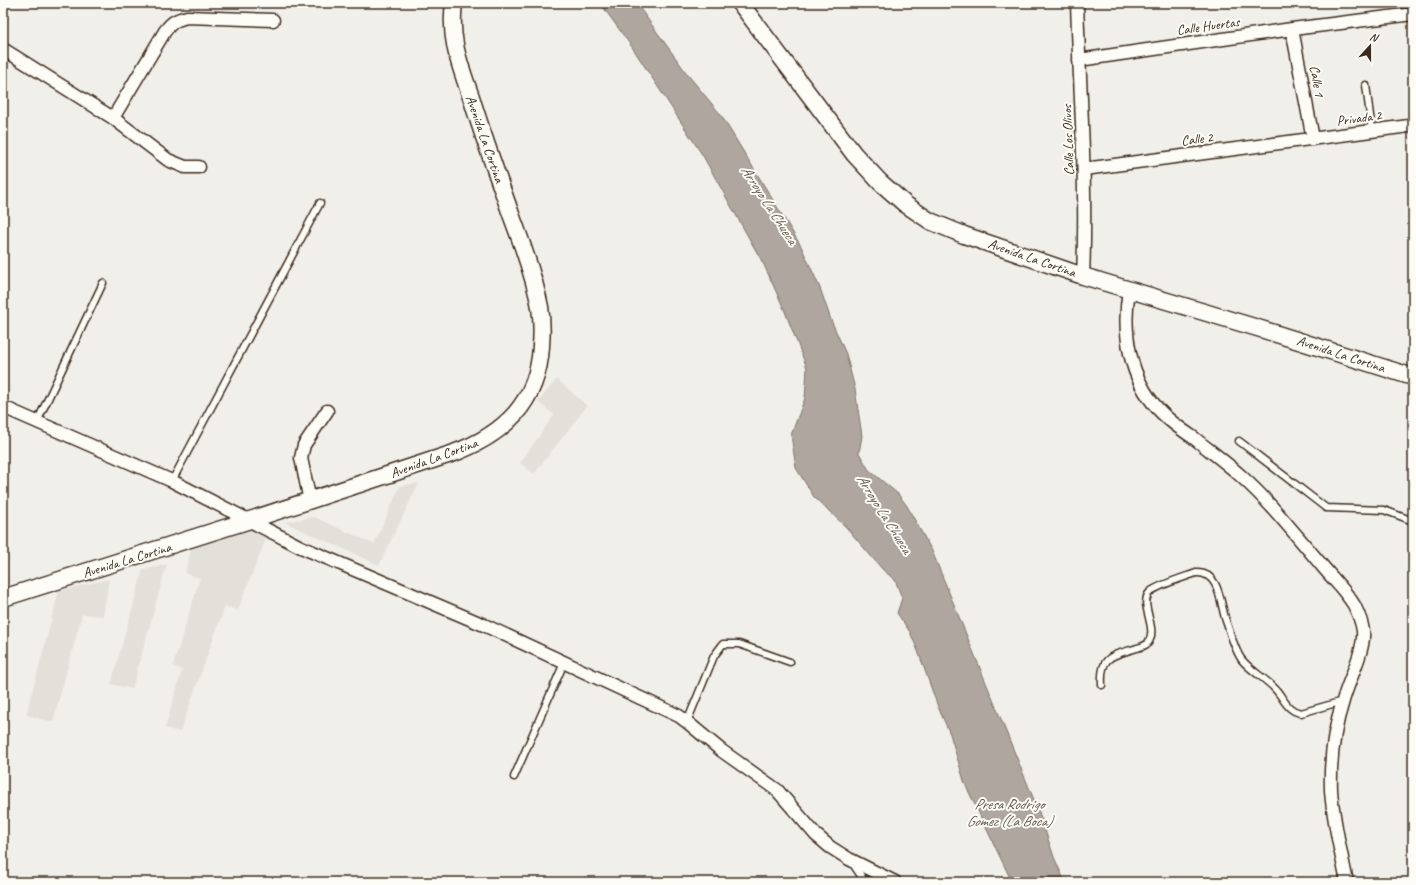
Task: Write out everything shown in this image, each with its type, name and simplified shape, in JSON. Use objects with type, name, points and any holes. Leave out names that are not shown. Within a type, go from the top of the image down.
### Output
[{"type":"main road","name":"Avenida La Cortina","points":[[740,3],[854,154],[880,182],[905,204],[930,221],[964,235],[1083,276],[1268,331],[1413,377]]},
{"type":"main road","name":"Avenida La Cortina","points":[[3,598],[454,454],[475,445],[496,431],[510,420],[522,406],[530,392],[537,374],[541,353],[542,331],[540,307],[521,243],[484,139],[456,49],[452,32],[453,4]]},
{"type":"street","name":"Calle Los Olivos","points":[[1077,3],[1084,169],[1085,231],[1083,276]]},
{"type":"street","name":"Calle Huertas","points":[[1079,60],[1292,29],[1413,14]]},
{"type":"street","points":[[113,118],[165,31],[170,24],[176,20],[187,17],[273,20]]},
{"type":"street","name":"Calle 1","points":[[1292,29],[1313,139]]},
{"type":"street","points":[[3,49],[113,118],[168,160],[184,167],[199,167]]},
{"type":"street","name":"Privada 2","points":[[1313,139],[1409,126]]},
{"type":"street","name":"Calle 2","points":[[1084,169],[1313,139]]},
{"type":"street","points":[[1129,290],[1126,313],[1126,336],[1137,377],[1148,396],[1158,410],[1213,453],[1262,496],[1354,605],[1361,622],[1363,640],[1342,701],[1336,729],[1331,768],[1331,790],[1334,817],[1347,882]]},
{"type":"street","points":[[3,407],[172,481],[301,547],[484,625],[679,716],[722,751],[777,790],[816,835],[830,847],[895,882]]},
{"type":"street","points":[[310,501],[301,458],[304,445],[327,411]]},
{"type":"lane","points":[[1366,85],[1372,131]]},
{"type":"lane","points":[[172,481],[320,203]]},
{"type":"lane","points":[[37,422],[103,283]]},
{"type":"lane","points":[[1239,441],[1326,508],[1384,510],[1413,521]]},
{"type":"lane","points":[[1102,685],[1102,668],[1108,659],[1117,654],[1145,645],[1149,641],[1152,630],[1146,603],[1150,592],[1156,588],[1201,573],[1210,577],[1215,584],[1225,619],[1241,659],[1271,684],[1289,708],[1295,712],[1301,713],[1342,701]]},
{"type":"lane","points":[[687,722],[714,656],[723,644],[739,644],[790,662]]},
{"type":"lane","points":[[514,777],[564,663]]},
{"type":"lane","points":[[850,859],[865,882]]},
{"type":"shaded area","points":[[557,379],[587,406],[534,474],[520,463],[554,415],[538,402]]},
{"type":"shaded area","points":[[419,483],[379,565],[284,522],[314,517],[374,544],[400,486]]},
{"type":"shaded area","points":[[255,525],[269,531],[238,610],[225,606],[180,732],[165,728],[182,670],[173,666],[200,578],[185,573],[192,547]]},
{"type":"shaded area","points":[[167,564],[132,689],[111,684],[143,570]]},
{"type":"shaded area","points":[[109,579],[103,616],[82,614],[53,722],[26,715],[59,591]]},
{"type":"water","points":[[600,3],[636,3],[688,75],[721,115],[801,246],[820,288],[831,320],[846,354],[855,389],[862,436],[859,453],[869,470],[898,494],[907,506],[932,551],[1039,812],[1054,857],[1065,882],[1012,882],[965,784],[950,734],[938,707],[918,651],[910,632],[897,613],[902,598],[895,580],[883,570],[846,527],[814,497],[796,468],[791,435],[805,398],[807,368],[784,309],[764,265],[703,156],[632,47]]},
{"type":"water label","name":"Arroyo La Chueca","points":[[769,205]]},
{"type":"water label","name":"Arroyo La Chueca","points":[[884,514]]},
{"type":"water label","name":"Presa Rodrigo Gomez (La Boca)","points":[[1009,812]]}]
